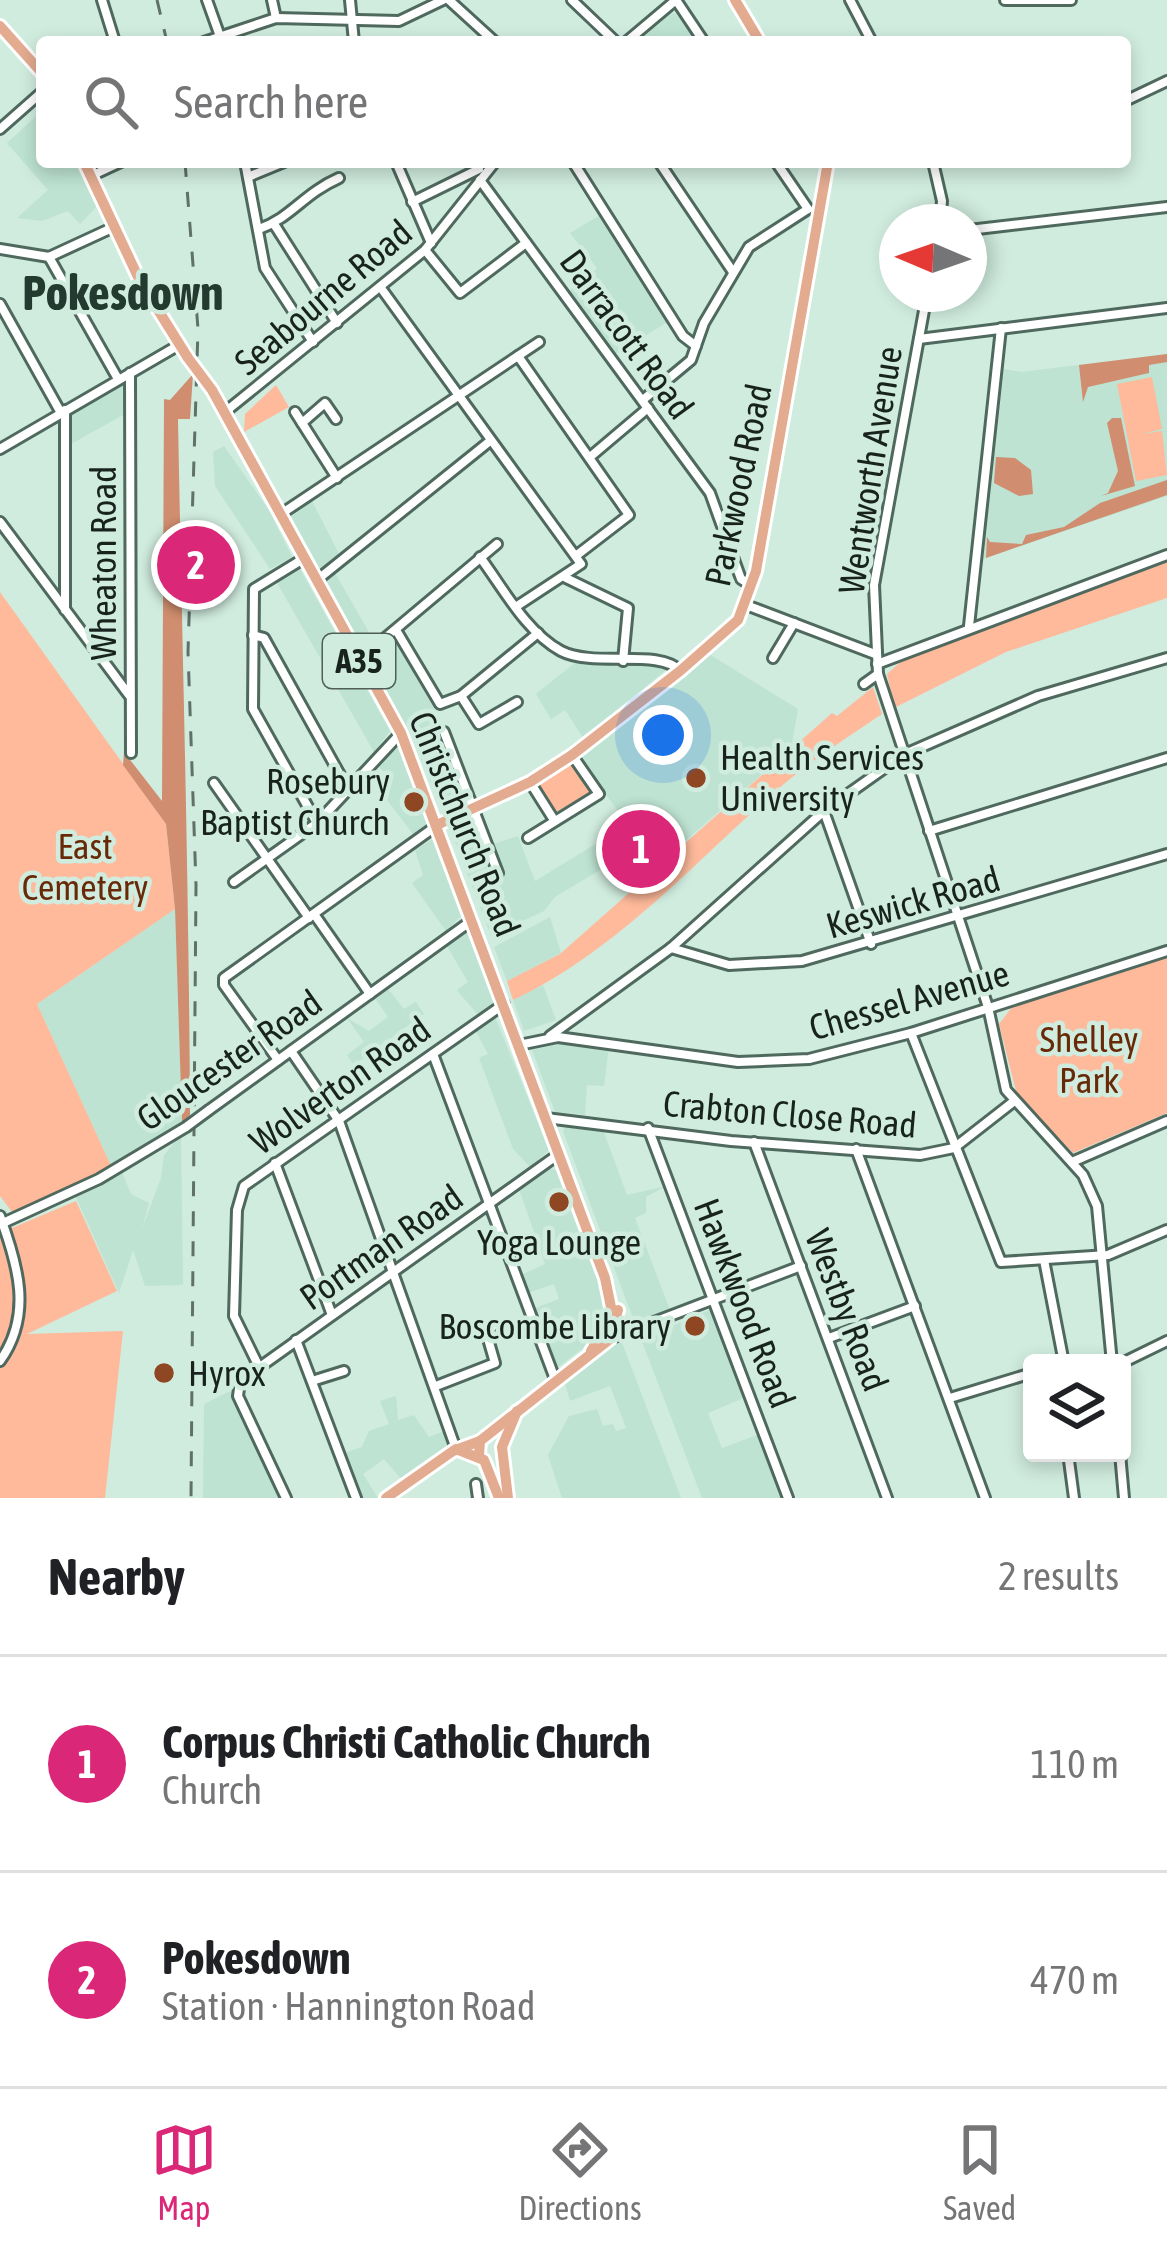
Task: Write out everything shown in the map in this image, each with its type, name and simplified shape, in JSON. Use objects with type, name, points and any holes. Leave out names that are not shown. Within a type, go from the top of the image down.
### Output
[{"type":"main road","points":[[735,0],[756,36]]},
{"type":"main road","points":[[2,31],[36,67]]},
{"type":"main road","name":"Christchurch Road","points":[[87,168],[179,345],[225,412],[400,733],[439,824],[605,1278],[615,1321]]},
{"type":"main road","name":"Parkwood Road","points":[[439,824],[530,782],[572,755],[729,630],[746,604],[814,211],[826,168]]},
{"type":"main road","points":[[591,1352],[615,1321]]},
{"type":"main road","points":[[386,1498],[456,1449],[484,1439],[610,1339],[615,1321]]},
{"type":"main road","points":[[456,1449],[495,1460],[517,1411]]},
{"type":"main road","points":[[484,1439],[502,1449]]},
{"type":"main road","points":[[484,1439],[482,1458],[504,1498]]},
{"type":"main road","points":[[502,1449],[504,1498]]},
{"type":"street","points":[[102,0],[113,36]]},
{"type":"street","points":[[207,0],[220,36]]},
{"type":"street","points":[[272,0],[276,18]]},
{"type":"street","points":[[350,0],[353,36]]},
{"type":"street","points":[[229,36],[276,18],[399,21],[446,0],[489,36]]},
{"type":"street","points":[[572,0],[610,36]]},
{"type":"street","points":[[633,36],[676,0],[700,36]]},
{"type":"street","points":[[850,0],[869,36]]},
{"type":"street","points":[[1005,0],[1071,0]]},
{"type":"street","points":[[1131,98],[1167,81]]},
{"type":"street","points":[[0,129],[36,97]]},
{"type":"street","points":[[91,176],[108,168]]},
{"type":"street","points":[[246,168],[266,268],[313,342]]},
{"type":"street","points":[[248,177],[270,168]]},
{"type":"street","points":[[398,168],[428,247],[460,293],[526,242]]},
{"type":"street","points":[[577,168],[682,336],[696,346]]},
{"type":"street","points":[[662,168],[733,272]]},
{"type":"street","points":[[590,457],[691,360],[749,247],[814,211],[781,168]]},
{"type":"street","points":[[934,168],[942,204]]},
{"type":"street","points":[[412,202],[479,172]]},
{"type":"street","name":"Darracott Road","points":[[479,172],[717,504],[741,579],[752,586]]},
{"type":"street","name":"Seabourne Road","points":[[225,412],[428,247],[479,172]]},
{"type":"street","points":[[259,229],[291,213],[306,193],[339,178]]},
{"type":"street","points":[[987,228],[1167,207]]},
{"type":"street","points":[[274,224],[338,323]]},
{"type":"street","points":[[0,249],[49,257],[114,227]]},
{"type":"street","points":[[49,257],[118,380]]},
{"type":"street","points":[[380,288],[581,564],[517,606]]},
{"type":"street","points":[[0,304],[63,412],[64,611]]},
{"type":"street","points":[[919,339],[1167,308]]},
{"type":"street","name":"Wentworth Avenue","points":[[924,312],[876,570],[877,664],[988,1007],[1001,1076],[1013,1102]]},
{"type":"street","points":[[969,626],[1001,328]]},
{"type":"street","points":[[279,515],[539,342]]},
{"type":"street","points":[[0,449],[179,345]]},
{"type":"street","points":[[518,356],[629,514],[577,555]]},
{"type":"street","name":"Wheaton Road","points":[[130,373],[131,753]]},
{"type":"street","points":[[302,422],[326,403],[336,419]]},
{"type":"street","points":[[295,412],[337,478]]},
{"type":"street","points":[[316,581],[490,441]]},
{"type":"street","points":[[0,522],[130,695]]},
{"type":"street","points":[[359,660],[496,544]]},
{"type":"street","points":[[864,684],[877,664],[1167,555]]},
{"type":"street","points":[[480,557],[538,633],[574,656],[665,660],[680,671]]},
{"type":"street","points":[[303,559],[254,589],[253,709],[317,823]]},
{"type":"street","points":[[565,577],[628,608],[623,661]]},
{"type":"street","points":[[746,604],[794,622],[877,664]]},
{"type":"street","points":[[773,658],[794,622]]},
{"type":"street","points":[[396,630],[437,703],[461,696],[538,633]]},
{"type":"street","points":[[253,635],[264,638],[349,791]]},
{"type":"street","points":[[550,1036],[554,1028],[578,1019],[671,948],[824,811],[903,755],[1038,696],[1167,658]]},
{"type":"street","points":[[461,696],[479,724],[518,702]]},
{"type":"street","points":[[234,882],[317,823],[400,733]]},
{"type":"street","points":[[444,733],[498,873]]},
{"type":"street","points":[[528,838],[599,794],[572,755]]},
{"type":"street","points":[[928,831],[1167,758]]},
{"type":"street","points":[[530,782],[554,820]]},
{"type":"street","points":[[214,783],[370,994]]},
{"type":"street","points":[[824,811],[871,944]]},
{"type":"street","points":[[278,1060],[223,981],[439,824]]},
{"type":"street","name":"Keswick Road","points":[[671,948],[728,965],[761,966],[871,944],[1167,854]]},
{"type":"street","name":"Gloucester Road","points":[[1,1219],[99,1179],[186,1126],[473,920]]},
{"type":"street","name":"Chessel Avenue","points":[[519,1045],[550,1036],[760,1063],[809,1059],[911,1033],[1167,951]]},
{"type":"street","name":"Wolverton Road","points":[[259,1366],[235,1323],[237,1210],[244,1186],[503,1004]]},
{"type":"street","points":[[578,1019],[579,1038]]},
{"type":"street","points":[[911,1033],[995,1258],[1006,1263],[1103,1255],[1167,1230]]},
{"type":"street","points":[[291,1051],[339,1121],[456,1449]]},
{"type":"street","points":[[433,1054],[555,1379]]},
{"type":"street","points":[[1013,1102],[1072,1162],[1097,1206],[1111,1354]]},
{"type":"street","name":"Crabton Close Road","points":[[546,1118],[920,1155],[954,1148],[1013,1102]]},
{"type":"street","points":[[1072,1162],[1167,1120]]},
{"type":"street","name":"Hawkwood Road","points":[[648,1127],[788,1498]]},
{"type":"street","name":"Westby Road","points":[[754,1142],[887,1498]]},
{"type":"street","points":[[856,1149],[985,1498]]},
{"type":"street","name":"Portman Road","points":[[286,1498],[238,1385],[559,1154]]},
{"type":"street","points":[[275,1162],[332,1315]]},
{"type":"street","points":[[0,1361],[20,1310],[16,1265],[1,1219]]},
{"type":"street","points":[[1044,1260],[1062,1354]]},
{"type":"street","points":[[610,1339],[801,1267]]},
{"type":"street","points":[[829,1338],[915,1306]]},
{"type":"street","points":[[436,1386],[495,1363],[486,1332],[492,1328]]},
{"type":"street","points":[[296,1340],[356,1498]]},
{"type":"street","points":[[1131,1359],[1167,1341]]},
{"type":"street","points":[[312,1381],[344,1372]]},
{"type":"street","points":[[950,1398],[1023,1376]]},
{"type":"street","points":[[1069,1462],[1073,1498]]},
{"type":"street","points":[[1121,1462],[1124,1498]]},
{"type":"street","points":[[476,1484],[478,1498]]},
{"type":"shaded area","points":[[675,13],[692,36],[642,36]]},
{"type":"shaded area","points":[[36,116],[36,168],[82,168],[98,205],[80,224],[68,211],[42,221],[17,218],[48,190],[7,143]]},
{"type":"shaded area","points":[[602,214],[669,321],[616,354],[568,292],[597,268],[570,233]]},
{"type":"shaded area","points":[[1167,354],[1167,496],[983,559],[1004,369],[1021,372]]},
{"type":"shaded area","points":[[1167,354],[1167,362],[1149,365],[1149,373],[1088,387],[1083,402],[1079,365]]},
{"type":"shaded area","points":[[193,374],[190,419],[178,419],[190,1115],[182,1122],[175,909],[166,824],[123,765],[124,752],[162,801],[164,399],[170,400]]},
{"type":"shaded area","points":[[119,385],[125,387],[125,414],[71,444],[71,413]]},
{"type":"shaded area","points":[[1121,418],[1135,486],[1101,496],[1108,493],[1118,471],[1107,423]]},
{"type":"shaded area","points":[[224,446],[269,510],[292,557],[270,569],[215,486],[213,452]]},
{"type":"shaded area","points":[[996,457],[1015,458],[1031,470],[1033,494],[1019,496],[994,483]]},
{"type":"shaded area","points":[[1167,480],[1167,495],[986,558],[987,537],[990,542],[1022,544],[1026,535],[1064,527],[1100,503]]},
{"type":"shaded area","points":[[312,501],[339,554],[319,570],[289,518]]},
{"type":"shaded area","points":[[299,567],[390,731],[374,752],[276,581]]},
{"type":"shaded area","points":[[335,573],[374,641],[363,650],[324,581]]},
{"type":"shaded area","points":[[395,641],[436,712],[468,805],[444,814],[409,731],[368,661]]},
{"type":"shaded area","name":"Health Services University","points":[[709,654],[798,709],[791,749],[678,847],[658,812],[635,829],[628,825],[579,757]]},
{"type":"shaded area","name":"Health Services University","points":[[576,662],[662,665],[667,669],[584,739],[565,710],[551,719],[536,694]]},
{"type":"shaded area","points":[[398,744],[429,823],[413,834],[377,787],[387,775],[378,766]]},
{"type":"shaded area","points":[[473,816],[500,880],[490,845],[518,836],[535,881],[609,836],[604,853],[610,864],[555,897],[544,911],[491,936],[449,826]]},
{"type":"shaded area","points":[[434,838],[463,914],[446,931],[412,883],[423,875],[415,850]]},
{"type":"shaded area","points":[[175,909],[182,1122],[112,1168],[37,1004]]},
{"type":"shaded area","points":[[550,917],[561,953],[507,981],[494,947]]},
{"type":"shaded area","points":[[467,932],[494,1002],[478,1015],[457,990],[468,982],[447,946]]},
{"type":"shaded area","points":[[543,985],[556,1020],[524,1031],[513,1000]]},
{"type":"shaded area","points":[[388,989],[404,1009],[416,1002],[424,1014],[354,1065],[347,1055],[364,1042],[347,1018],[369,1031],[388,1017],[375,998]]},
{"type":"shaded area","points":[[495,1017],[549,1150],[530,1167],[513,1149],[479,1058],[488,1054],[476,1031]]},
{"type":"shaded area","points":[[561,1044],[609,1047],[604,1086],[587,1085],[585,1115],[555,1112],[532,1050]]},
{"type":"shaded area","points":[[566,1126],[603,1130],[627,1195],[666,1186],[646,1197],[646,1213],[635,1218],[670,1310],[634,1321],[563,1131]]},
{"type":"shaded area","points":[[181,1134],[183,1285],[145,1286],[133,1250],[119,1293],[75,1195],[121,1170],[131,1194],[149,1203],[142,1229],[161,1178],[164,1155]]},
{"type":"shaded area","points":[[549,1168],[556,1170],[609,1311],[596,1338],[558,1367],[533,1309],[559,1299],[554,1284],[528,1293],[521,1275],[545,1264],[519,1189]]},
{"type":"shaded area","points":[[712,1309],[746,1397],[708,1413],[722,1448],[760,1434],[782,1498],[702,1498],[641,1339]]},
{"type":"shaded area","points":[[618,1339],[681,1498],[562,1498],[548,1455],[569,1416],[597,1409],[603,1426],[613,1424],[616,1431],[626,1428],[610,1386],[570,1401],[564,1380]]},
{"type":"shaded area","points":[[230,1391],[281,1498],[203,1498],[204,1404]]},
{"type":"shaded area","points":[[396,1396],[398,1420],[414,1415],[429,1437],[447,1430],[450,1446],[402,1480],[384,1459],[363,1474],[378,1498],[361,1498],[344,1453],[362,1447],[369,1431],[389,1424],[380,1401]]},
{"type":"green space","points":[[1152,377],[1162,429],[1142,434],[1162,431],[1167,475],[1136,481],[1117,384]]},
{"type":"green space","points":[[276,385],[289,407],[244,432],[245,414]]},
{"type":"green space","points":[[1167,562],[1167,598],[1006,652],[894,708],[887,674],[905,658]]},
{"type":"green space","name":"East Cemetery","points":[[0,592],[166,824],[175,909],[37,1004],[112,1168],[15,1216],[0,1196]]},
{"type":"green space","points":[[873,687],[882,714],[790,779],[620,931],[551,980],[513,1000],[507,981],[560,954],[832,713],[837,716]]},
{"type":"green space","points":[[570,763],[591,792],[556,812],[538,783]]},
{"type":"green space","name":"Shelley Park","points":[[1167,954],[1167,1113],[1073,1153],[1017,1095],[999,1024],[1016,1002]]},
{"type":"green space","points":[[76,1201],[117,1291],[27,1334],[123,1331],[105,1498],[0,1498],[0,1233]]},
{"type":"railway","points":[[157,0],[166,36]]},
{"type":"railway","points":[[185,168],[198,329],[188,652],[196,885],[191,1498]]},
{"type":"place","name":"Pokesdown","points":[[196,565]]},
{"type":"place","name":"Health Services University","points":[[696,778]]},
{"type":"place","name":"Rosebury Baptist Church","points":[[414,802]]},
{"type":"place","name":"Corpus Christi Catholic Church","points":[[641,849]]},
{"type":"place","name":"Yoga Lounge","points":[[559,1202]]},
{"type":"place","name":"Boscombe Library","points":[[695,1326]]},
{"type":"place","name":"Hyrox","points":[[164,1373]]},
{"type":"district","name":"Pokesdown","points":[[123,292]]}]
